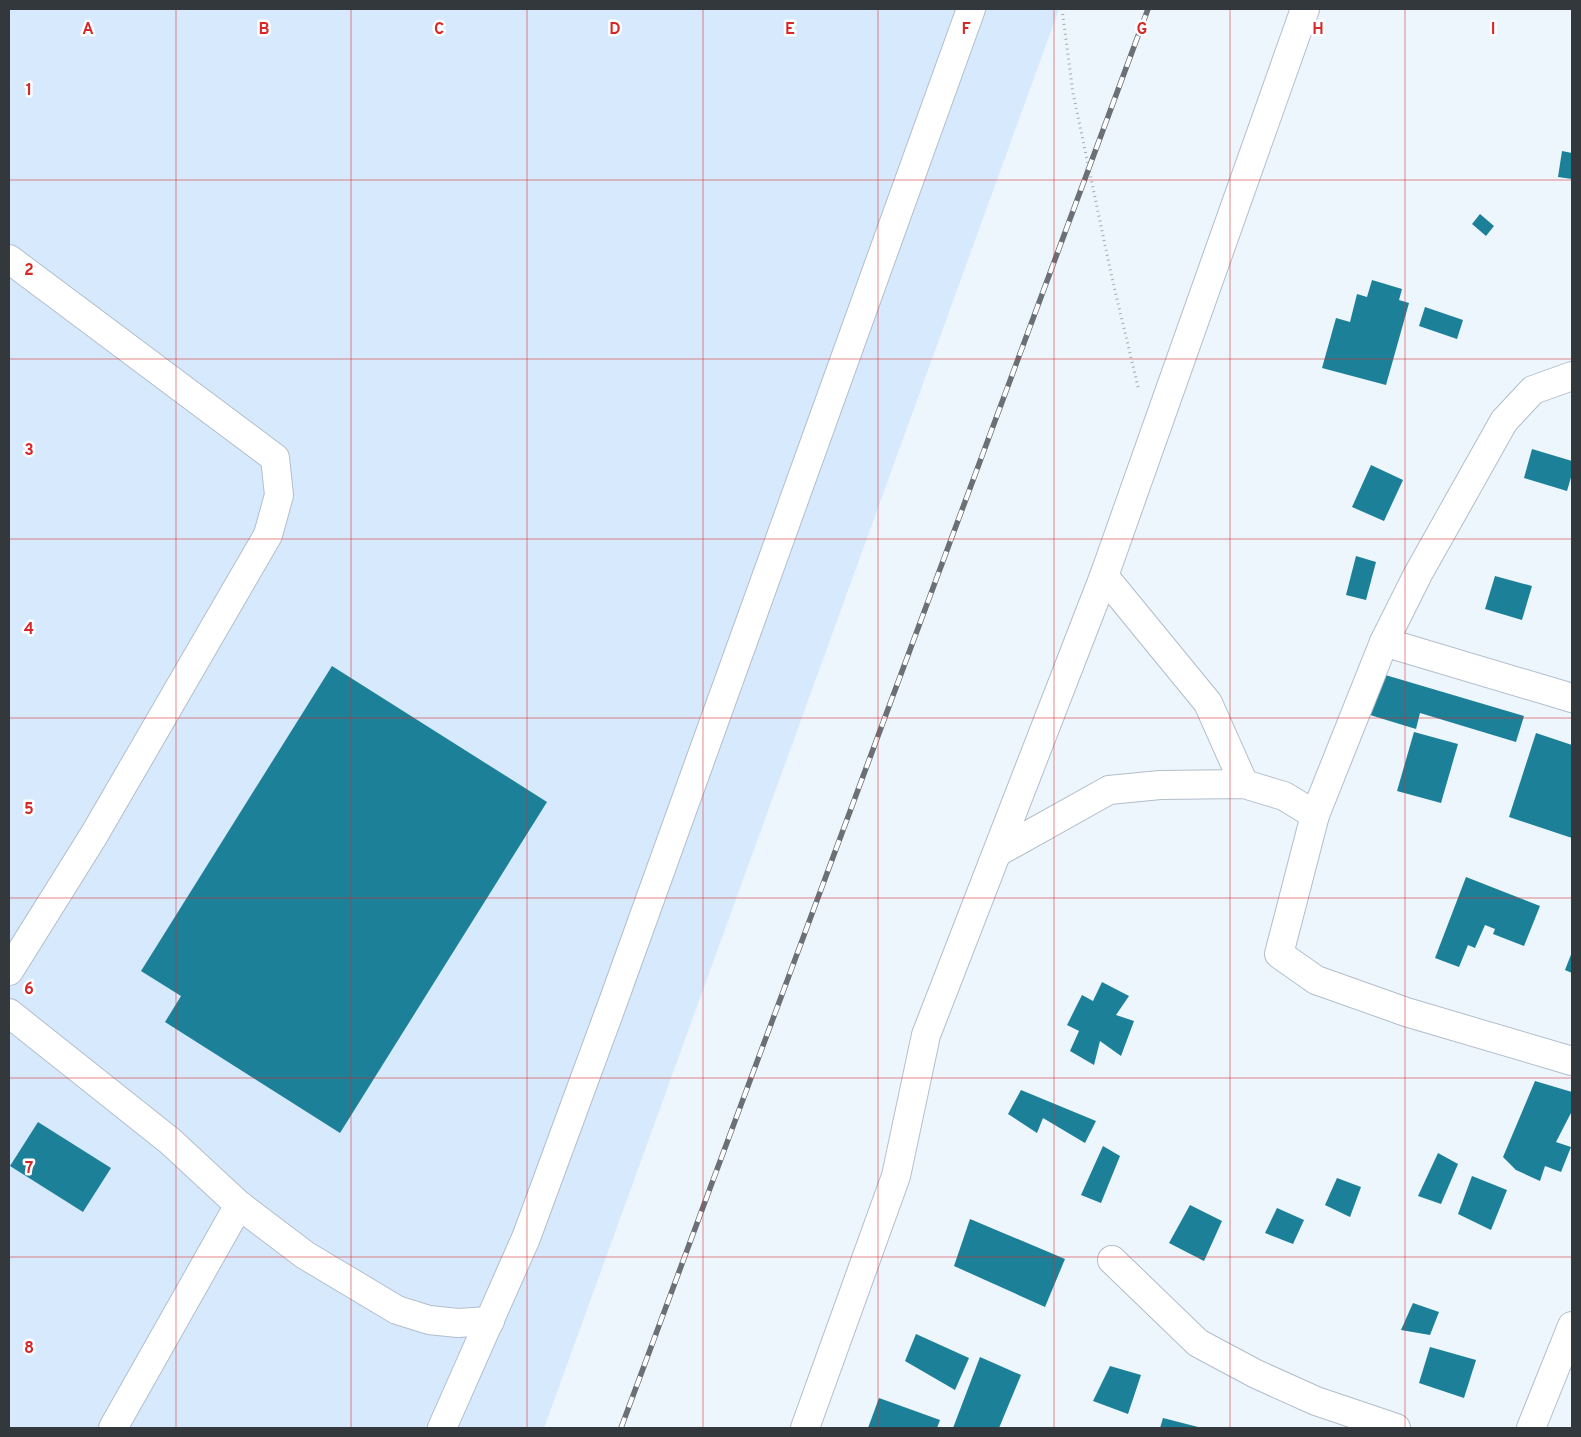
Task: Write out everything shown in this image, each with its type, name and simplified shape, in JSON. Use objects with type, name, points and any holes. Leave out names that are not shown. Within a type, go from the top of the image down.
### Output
[{"type":"street","points":[[442,1428],[526,1238],[971,9]]},
{"type":"street","points":[[805,1428],[896,1176],[926,1035],[1104,576],[1305,9]]},
{"type":"street","points":[[9,259],[275,458],[279,495],[268,536],[94,835],[9,971]]},
{"type":"street","points":[[1572,376],[1533,390],[1504,421],[1418,574],[1384,642],[1315,815],[1279,954],[1316,980],[1406,1012],[1572,1061]]},
{"type":"street","points":[[1104,576],[1208,703],[1244,784]]},
{"type":"street","points":[[1384,642],[1572,698]]},
{"type":"street","points":[[998,852],[1109,790],[1160,785],[1244,784],[1284,796],[1315,815]]},
{"type":"street","points":[[9,1013],[170,1141],[239,1205],[305,1255],[397,1310],[429,1320],[458,1323],[490,1321]]},
{"type":"street","points":[[113,1428],[239,1205]]},
{"type":"street","points":[[1112,1260],[1198,1343],[1256,1374],[1316,1401],[1396,1428]]},
{"type":"street","points":[[1531,1428],[1572,1326]]},
{"type":"path","points":[[1062,9],[1073,93],[1112,278],[1140,394]]},
{"type":"shaded area","points":[[9,9],[1059,9],[544,1428],[9,1428]]},
{"type":"building","points":[[1562,151],[1572,153],[1572,179],[1558,177]]},
{"type":"building","points":[[1480,214],[1494,226],[1486,236],[1472,224]]},
{"type":"building","points":[[1372,280],[1402,289],[1399,300],[1409,303],[1386,385],[1322,368],[1336,318],[1350,322],[1357,294],[1367,297]]},
{"type":"building","points":[[1425,307],[1463,320],[1457,339],[1419,326]]},
{"type":"building","points":[[1532,449],[1572,461],[1572,474],[1567,491],[1524,478]]},
{"type":"building","points":[[1371,465],[1403,480],[1384,521],[1352,507]]},
{"type":"building","points":[[1356,556],[1376,562],[1366,600],[1346,595]]},
{"type":"building","points":[[1495,576],[1532,586],[1522,620],[1485,609]]},
{"type":"building","points":[[332,666],[547,802],[340,1133],[165,1022],[181,996],[141,971]]},
{"type":"building","points":[[1382,674],[1524,716],[1516,742],[1420,713],[1416,729],[1370,715]]},
{"type":"building","points":[[1414,732],[1458,744],[1441,803],[1397,791]]},
{"type":"building","points":[[1536,733],[1572,745],[1572,838],[1509,817]]},
{"type":"building","points":[[1466,877],[1540,906],[1524,946],[1493,934],[1495,929],[1485,925],[1475,948],[1468,945],[1459,967],[1435,958]]},
{"type":"building","points":[[1572,952],[1572,973],[1565,970]]},
{"type":"building","points":[[1102,982],[1129,996],[1116,1015],[1134,1021],[1121,1056],[1100,1041],[1094,1065],[1070,1051],[1079,1031],[1067,1025],[1082,995],[1093,1001]]},
{"type":"building","points":[[1535,1081],[1572,1092],[1572,1111],[1556,1142],[1571,1147],[1561,1172],[1545,1166],[1540,1181],[1516,1170],[1503,1157]]},
{"type":"building","points":[[1021,1090],[1096,1121],[1085,1143],[1043,1118],[1037,1133],[1008,1114]]},
{"type":"building","points":[[38,1122],[111,1168],[83,1212],[10,1166]]},
{"type":"building","points":[[1103,1146],[1120,1156],[1101,1203],[1081,1195]]},
{"type":"building","points":[[1438,1153],[1458,1164],[1441,1204],[1418,1196]]},
{"type":"building","points":[[1472,1176],[1507,1190],[1491,1230],[1458,1214]]},
{"type":"building","points":[[1337,1178],[1361,1187],[1350,1217],[1325,1205]]},
{"type":"building","points":[[1190,1205],[1222,1221],[1204,1261],[1169,1243]]},
{"type":"building","points":[[1277,1208],[1304,1220],[1293,1244],[1265,1233]]},
{"type":"building","points":[[970,1219],[1065,1259],[1045,1307],[954,1266]]},
{"type":"building","points":[[1413,1303],[1439,1312],[1430,1335],[1401,1330]]},
{"type":"building","points":[[916,1334],[969,1358],[955,1390],[905,1361]]},
{"type":"building","points":[[1430,1347],[1476,1360],[1464,1398],[1419,1383]]},
{"type":"building","points":[[980,1357],[1021,1375],[999,1428],[953,1428]]},
{"type":"building","points":[[1110,1366],[1141,1375],[1128,1414],[1093,1401]]},
{"type":"building","points":[[879,1398],[940,1420],[937,1428],[868,1428]]},
{"type":"building","points":[[1163,1418],[1202,1428],[1160,1428]]},
{"type":"railway","points":[[621,1428],[1148,9]]}]
